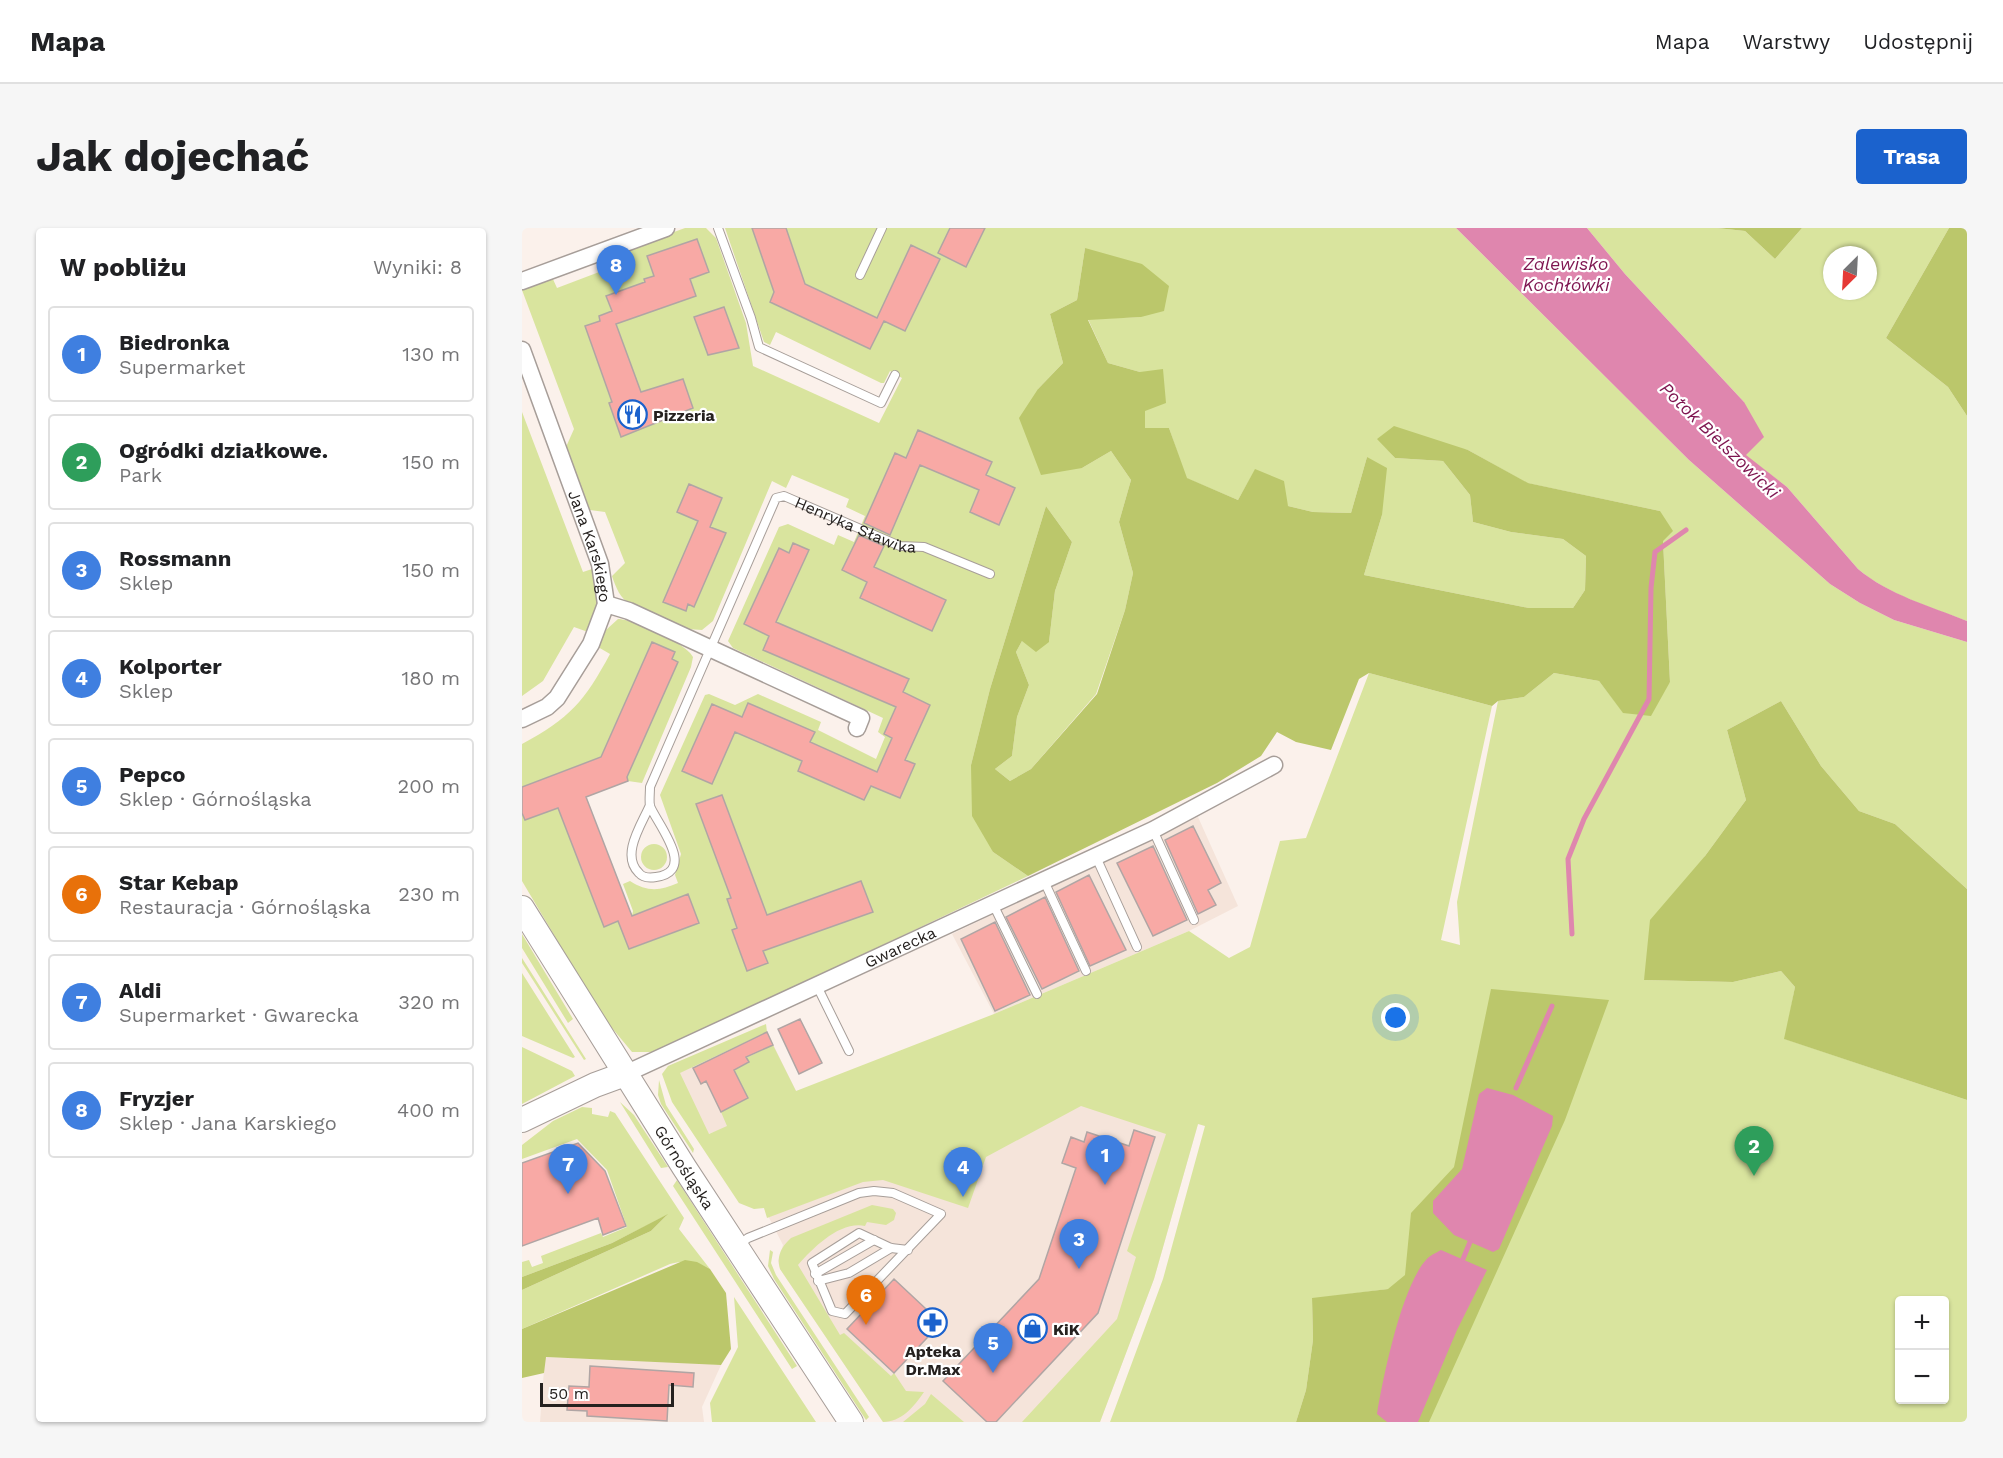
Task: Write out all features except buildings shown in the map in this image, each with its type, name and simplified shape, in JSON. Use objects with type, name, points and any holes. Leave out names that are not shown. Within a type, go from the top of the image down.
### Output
[{"type":"street","points":[[522,281],[666,228]]},
{"type":"street","name":"Jana Karskiego","points":[[522,350],[600,564],[606,604],[586,652],[557,698],[547,707],[522,719]]},
{"type":"street","points":[[606,604],[629,611],[861,718],[857,728]]},
{"type":"street","name":"Gwarecka","points":[[526,1121],[595,1084],[625,1074],[1153,830],[1274,765]]},
{"type":"street","name":"Górnośląska","points":[[522,908],[625,1074],[851,1422]]},
{"type":"lane","points":[[718,228],[752,318],[759,347],[881,403],[895,375]]},
{"type":"lane","points":[[860,275],[882,228]]},
{"type":"lane","name":"Henryka Sławika","points":[[650,805],[672,845],[675,858],[671,869],[662,877],[649,879],[639,874],[633,864],[631,849],[650,805],[650,788],[776,498],[784,496],[900,546],[924,547],[990,574]]},
{"type":"lane","points":[[1153,830],[1194,921]]},
{"type":"lane","points":[[1096,857],[1137,947]]},
{"type":"lane","points":[[1044,881],[1086,971]]},
{"type":"lane","points":[[993,904],[1037,994]]},
{"type":"lane","points":[[817,986],[849,1051]]},
{"type":"lane","points":[[736,1246],[748,1238],[859,1193],[874,1191],[893,1193],[941,1214],[908,1250],[845,1314],[832,1311],[812,1263],[860,1233],[891,1248],[908,1250]]},
{"type":"lane","points":[[817,1277],[874,1240]]},
{"type":"lane","points":[[817,1277],[849,1273],[891,1248]]},
{"type":"shaded area","points":[[1198,817],[1238,906],[1189,931],[994,1014],[952,934]]},
{"type":"shaded area","points":[[767,1032],[796,1091],[798,1105],[708,1134],[679,1073]]},
{"type":"shaded area","points":[[1084,1086],[1198,1124],[1154,1279],[1100,1422],[883,1422],[780,1269],[778,1261],[783,1245],[764,1208]]},
{"type":"shaded area","points":[[545,1357],[721,1365],[702,1407],[704,1422],[540,1422]]},
{"type":"green space","points":[[685,228],[706,228],[716,238],[746,323],[753,366],[879,423],[902,378],[890,371],[884,383],[881,383],[776,332],[770,345],[764,342],[725,228],[1456,228],[1689,460],[1830,584],[1860,603],[1894,620],[1967,642],[1967,889],[1895,824],[1859,811],[1821,766],[1781,701],[1727,730],[1746,800],[1705,856],[1644,980],[1733,982],[1781,971],[1795,987],[1785,1039],[1967,1100],[1967,1422],[1368,1422],[1388,1289],[1312,1299],[1313,1340],[1306,1390],[1296,1422],[1110,1422],[1163,1279],[1205,1126],[1198,1124],[1154,1279],[1100,1422],[1022,1422],[1117,1319],[1136,1257],[1127,1251],[1166,1134],[1081,1106],[986,1157],[968,1208],[883,1180],[863,1182],[767,1218],[764,1208],[754,1209],[739,1203],[672,1102],[662,1074],[668,1066],[766,1024],[767,1032],[680,1073],[709,1134],[727,1126],[721,1112],[748,1098],[734,1070],[748,1063],[746,1058],[773,1045],[796,1091],[994,1014],[1189,931],[1229,958],[1250,947],[1280,841],[1306,838],[1369,673],[1492,706],[1441,940],[1460,945],[1457,902],[1498,701],[1524,697],[1554,673],[1599,681],[1623,712],[1670,682],[1660,511],[1527,483],[1468,450],[1378,439],[1395,458],[1443,461],[1470,495],[1473,522],[1511,532],[1563,539],[1586,556],[1585,590],[1573,608],[1529,608],[1364,575],[1382,515],[1367,457],[1351,513],[1313,512],[1288,506],[1255,470],[1238,500],[1186,478],[1169,428],[1145,429],[1140,372],[1108,363],[1088,319],[1141,317],[1085,248],[1077,300],[1050,314],[1063,363],[1038,389],[1082,468],[1111,451],[1131,480],[1119,522],[1133,573],[1125,610],[1096,694],[1031,769],[1010,781],[995,769],[1012,756],[1017,717],[1029,685],[1016,652],[1022,641],[1049,642],[1055,591],[1072,542],[1046,506],[990,689],[971,765],[993,852],[1028,876],[666,1048],[655,1052],[632,1052],[602,1016],[522,881],[522,813],[525,820],[558,808],[604,926],[618,921],[630,949],[699,923],[688,894],[632,916],[633,911],[623,884],[630,881],[648,889],[654,889],[678,883],[675,875],[681,854],[660,795],[705,695],[709,694],[735,705],[758,694],[821,722],[818,730],[876,759],[885,737],[878,732],[883,718],[733,648],[728,641],[779,527],[788,524],[834,545],[838,535],[854,542],[865,516],[846,507],[849,499],[792,475],[786,488],[772,481],[713,621],[702,630],[687,629],[631,605],[619,592],[612,576],[625,563],[605,512],[590,510],[566,447],[574,429],[522,290],[552,277],[557,288],[615,266],[611,255]]},
{"type":"green space","points":[[1587,228],[1717,228],[1745,231],[1775,259],[1802,228],[1949,228],[1886,338],[1948,387],[1967,416],[1967,621],[1910,600],[1883,586],[1858,569],[1787,487],[1745,455],[1744,402],[1625,274]]},
{"type":"green space","points":[[1717,228],[1802,228],[1775,259],[1745,231]]},
{"type":"green space","points":[[1949,228],[1967,228],[1967,416],[1948,387],[1886,338]]},
{"type":"green space","points":[[1085,248],[1142,264],[1169,286],[1164,311],[1141,317],[1088,320],[1108,363],[1140,372],[1163,369],[1166,403],[1145,411],[1145,428],[1169,428],[1187,478],[1238,500],[1255,469],[1284,481],[1288,506],[1313,512],[1351,513],[1367,457],[1387,468],[1382,515],[1364,575],[1529,608],[1573,608],[1585,590],[1586,556],[1563,539],[1511,532],[1473,522],[1470,495],[1443,461],[1395,458],[1377,439],[1394,426],[1468,450],[1528,483],[1660,511],[1673,531],[1663,541],[1670,682],[1651,716],[1623,713],[1599,681],[1554,673],[1524,697],[1498,701],[1492,706],[1369,673],[1359,679],[1331,750],[1296,742],[1277,732],[1261,756],[1217,783],[1028,876],[993,852],[972,816],[971,765],[990,689],[1046,506],[1072,542],[1055,591],[1049,642],[1036,652],[1022,641],[1016,652],[1029,685],[1017,717],[1012,756],[995,769],[1010,781],[1031,769],[1097,694],[1125,610],[1133,573],[1119,522],[1131,480],[1111,451],[1082,468],[1041,475],[1019,418],[1038,389],[1063,363],[1050,314],[1077,300]]},
{"type":"green space","points":[[522,412],[583,572],[595,568],[598,603],[588,632],[574,627],[543,681],[522,696]]},
{"type":"green space","points":[[618,619],[635,623],[671,639],[693,657],[691,667],[642,783],[628,781],[626,774],[675,652],[652,642],[601,757],[522,787],[522,744],[564,717],[583,697],[610,654],[598,647],[606,630]]},
{"type":"green space","points":[[1781,701],[1821,766],[1859,811],[1895,824],[1967,889],[1967,1100],[1784,1039],[1795,987],[1781,971],[1733,982],[1644,980],[1650,920],[1705,856],[1746,800],[1727,730]]},
{"type":"green space","points":[[654,844],[663,848],[667,857],[663,866],[654,870],[645,866],[641,857],[645,848]]},
{"type":"green space","points":[[522,934],[573,1019],[568,1023],[522,948]]},
{"type":"green space","points":[[522,958],[586,1059],[584,1060],[522,963]]},
{"type":"green space","points":[[522,973],[575,1057],[522,1036]]},
{"type":"green space","points":[[1491,989],[1609,1000],[1565,1120],[1429,1422],[1296,1422],[1306,1390],[1313,1340],[1312,1298],[1388,1289],[1405,1275],[1411,1213],[1454,1167]]},
{"type":"green space","points":[[522,1047],[572,1071],[575,1076],[522,1104]]},
{"type":"green space","points":[[659,1080],[666,1105],[694,1149],[693,1153],[661,1104],[658,1095]]},
{"type":"green space","points":[[620,1102],[634,1115],[668,1167],[661,1168]]},
{"type":"green space","points":[[582,1107],[592,1108],[592,1114],[608,1117],[610,1111],[615,1113],[684,1218],[679,1229],[710,1269],[690,1262],[670,1264],[522,1329],[522,1290],[651,1231],[667,1215],[612,1243],[522,1277],[522,1262],[529,1260],[532,1267],[543,1263],[541,1256],[601,1233],[603,1237],[627,1227],[607,1170],[577,1139],[522,1159],[522,1145],[553,1121]]},
{"type":"green space","points":[[677,1180],[797,1366],[792,1369],[673,1186]]},
{"type":"green space","points":[[872,1205],[893,1209],[896,1213],[894,1220],[886,1225],[867,1222],[865,1226],[846,1227],[837,1231],[820,1243],[798,1265],[840,1335],[844,1333],[891,1376],[894,1373],[906,1391],[924,1392],[906,1413],[896,1419],[883,1422],[780,1269],[779,1264],[781,1252],[791,1238]]},
{"type":"green space","points":[[668,1214],[651,1231],[522,1290],[522,1277],[612,1243]]},
{"type":"green space","points":[[770,1250],[773,1252],[771,1263],[776,1275],[869,1417],[866,1420],[774,1279],[768,1266]]},
{"type":"green space","points":[[685,1260],[697,1262],[710,1269],[726,1293],[731,1349],[721,1365],[546,1357],[544,1373],[522,1378],[522,1329]]},
{"type":"green space","points":[[734,1297],[816,1422],[712,1422],[710,1403],[738,1347]]},
{"type":"green space","points":[[931,1394],[964,1422],[903,1422],[925,1404]]},
{"type":"water","name":"Zalewisko Kochłówki","points":[[1456,228],[1587,228],[1625,274],[1744,402],[1764,437],[1746,455],[1787,487],[1858,569],[1883,586],[1910,599],[1967,621],[1967,642],[1894,620],[1860,603],[1830,584],[1689,460]]},
{"type":"water","points":[[1487,1088],[1513,1095],[1553,1116],[1552,1126],[1499,1249],[1493,1252],[1454,1235],[1433,1213],[1433,1201],[1462,1169],[1479,1094]]},
{"type":"water","points":[[1441,1250],[1487,1270],[1457,1330],[1418,1422],[1387,1422],[1377,1414],[1389,1356],[1402,1310],[1417,1273],[1431,1255]]},
{"type":"waterway","points":[[1572,934],[1568,859],[1584,819],[1649,699],[1651,588],[1655,552],[1686,530]]},
{"type":"waterway","points":[[1516,1088],[1552,1006]]},
{"type":"waterway","points":[[1463,1259],[1470,1242]]},
{"type":"place","name":"Fryzjer","points":[[616,295]]},
{"type":"place","name":"Pizzeria","points":[[632,415]]},
{"type":"place","name":"Ogródki działkowe.","points":[[1754,1176]]},
{"type":"place","name":"Biedronka","points":[[1105,1185]]},
{"type":"place","name":"Aldi","points":[[568,1194]]},
{"type":"place","name":"Kolporter","points":[[963,1197]]},
{"type":"place","name":"Rossmann","points":[[1079,1269]]},
{"type":"place","name":"Apteka Dr.Max","points":[[933,1323]]},
{"type":"place","name":"Star Kebap","points":[[866,1325]]},
{"type":"place","name":"KiK","points":[[1032,1329]]},
{"type":"place","name":"Pepco","points":[[993,1373]]},
{"type":"water label","name":"Potok Bielszowicki","points":[[1720,440]]}]
